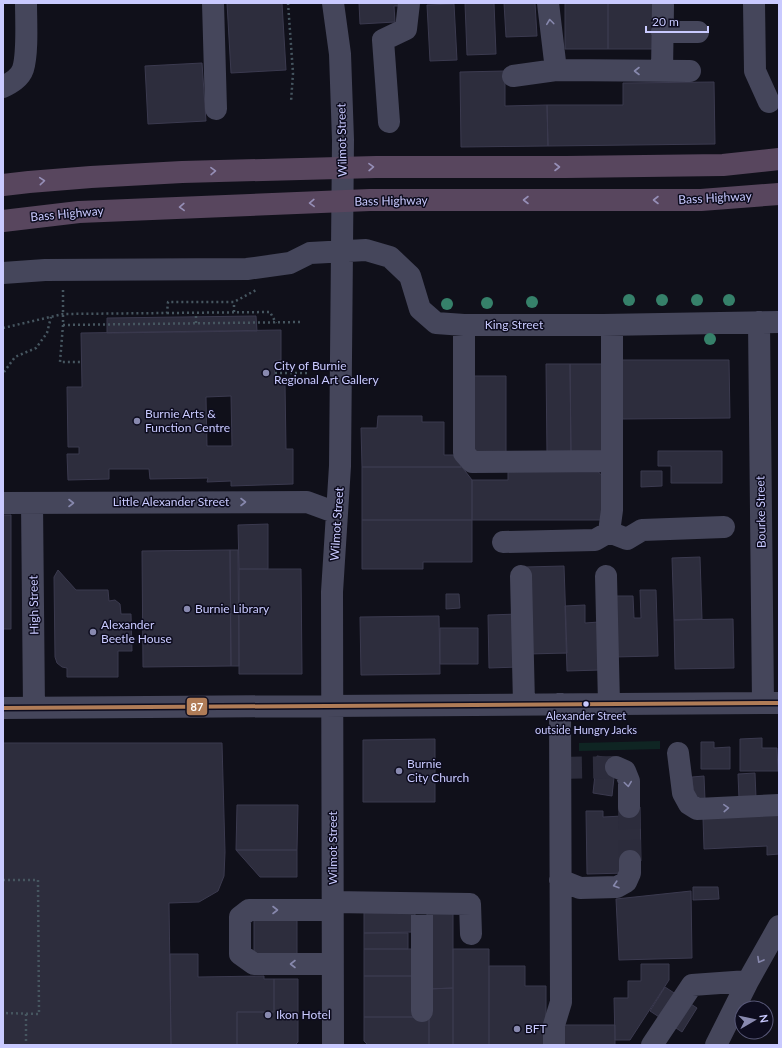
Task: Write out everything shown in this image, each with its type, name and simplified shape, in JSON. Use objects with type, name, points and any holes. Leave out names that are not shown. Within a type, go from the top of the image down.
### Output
[{"type":"highway","points":[[3,185],[91,177],[182,172],[376,167],[724,165],[779,159]]},
{"type":"highway","name":"Bass Highway","points":[[3,221],[79,212],[362,201],[701,200],[779,194]]},
{"type":"street","points":[[3,87],[13,82],[23,69],[26,3]]},
{"type":"street","points":[[212,3],[216,109]]},
{"type":"street","points":[[390,122],[383,40],[406,29],[409,3]]},
{"type":"street","points":[[548,3],[556,70]]},
{"type":"street","points":[[754,3],[755,71],[769,102]]},
{"type":"street","points":[[662,71],[663,5]]},
{"type":"street","name":"Wilmot Street","points":[[332,1045],[332,592],[340,466],[343,140],[340,54],[333,6]]},
{"type":"street","points":[[662,32],[698,32]]},
{"type":"street","points":[[513,76],[556,70],[690,71]]},
{"type":"street","name":"King Street","points":[[3,273],[45,270],[247,269],[290,263],[310,253],[366,250],[390,257],[410,276],[420,308],[436,323],[464,325],[612,325],[769,322]]},
{"type":"street","name":"Bourke Street","points":[[769,322],[771,703]]},
{"type":"street","points":[[464,325],[464,453],[472,462],[612,461]]},
{"type":"street","points":[[609,532],[612,510],[612,325]]},
{"type":"street","name":"Little Alexander Street","points":[[3,503],[307,502],[337,513]]},
{"type":"street","name":"High Street","points":[[32,503],[34,708]]},
{"type":"street","points":[[609,532],[627,539],[642,530],[724,527]]},
{"type":"street","points":[[503,542],[595,540],[609,532]]},
{"type":"street","points":[[521,576],[524,704]]},
{"type":"street","points":[[606,576],[609,704]]},
{"type":"street","points":[[3,708],[771,703]]},
{"type":"street","points":[[554,1035],[561,1002],[560,704]]},
{"type":"street","points":[[678,753],[683,793],[688,804],[697,809],[779,805]]},
{"type":"street","points":[[616,767],[625,771],[629,781],[629,807]]},
{"type":"street","points":[[560,880],[580,888],[617,887],[626,882],[630,873],[630,861]]},
{"type":"street","points":[[422,904],[422,1011]]},
{"type":"street","points":[[332,964],[254,964],[240,954],[240,917],[249,910],[333,906],[470,904],[471,934]]},
{"type":"street","points":[[716,1045],[748,981],[779,926]]},
{"type":"street","points":[[652,1045],[692,985],[748,981]]},
{"type":"path","points":[[288,3],[293,73],[290,102]]},
{"type":"path","points":[[168,313],[168,302],[234,302],[260,288]]},
{"type":"path","points":[[234,302],[234,312]]},
{"type":"path","points":[[3,328],[63,314],[270,312],[276,323]]},
{"type":"path","points":[[196,313],[196,323]]},
{"type":"path","points":[[63,314],[60,362],[82,362]]},
{"type":"path","points":[[4,372],[15,357],[36,348],[47,333],[51,317]]},
{"type":"path","points":[[63,325],[302,322]]},
{"type":"path","points":[[274,373],[307,373]]},
{"type":"path","points":[[3,880],[38,880],[39,1014],[3,1014]]},
{"type":"path","points":[[26,1014],[26,1045]]},
{"type":"green space","points":[[660,741],[660,749],[579,751],[579,743]]},
{"type":"building","points":[[227,3],[282,3],[286,70],[231,73]]},
{"type":"building","points":[[359,3],[399,3],[399,6],[394,6],[395,22],[360,24]]},
{"type":"building","points":[[465,3],[494,3],[496,54],[467,55]]},
{"type":"building","points":[[504,3],[535,3],[537,36],[506,37]]},
{"type":"building","points":[[565,3],[608,3],[608,49],[565,49]]},
{"type":"building","points":[[608,3],[653,3],[653,49],[608,49]]},
{"type":"building","points":[[454,4],[457,60],[430,61],[427,5]]},
{"type":"building","points":[[202,63],[206,121],[148,124],[145,66]]},
{"type":"building","points":[[505,71],[505,106],[547,105],[548,146],[461,147],[460,72]]},
{"type":"building","points":[[714,82],[715,144],[548,146],[547,105],[623,105],[623,83]]},
{"type":"building","points":[[256,316],[257,331],[107,333],[107,318]]},
{"type":"building","name":"Burnie Arts & Function Centre","points":[[281,330],[281,360],[274,361],[275,384],[285,383],[286,449],[293,449],[293,484],[231,486],[231,481],[207,482],[208,478],[150,479],[149,469],[109,469],[109,479],[68,480],[67,454],[79,454],[79,447],[68,447],[67,387],[82,387],[81,333]],"holes":[[[231,396],[232,446],[207,446],[206,397]]]},
{"type":"building","points":[[622,360],[729,360],[730,418],[622,419]]},
{"type":"building","points":[[546,364],[570,364],[571,455],[547,455]]},
{"type":"building","points":[[570,364],[602,364],[603,454],[571,455]]},
{"type":"building","points":[[470,376],[506,376],[506,456],[471,456]]},
{"type":"building","points":[[378,416],[422,416],[422,422],[444,422],[444,455],[461,455],[461,467],[362,467],[361,428],[377,428]]},
{"type":"building","points":[[658,451],[722,451],[722,483],[671,483],[671,466],[658,466]]},
{"type":"building","points":[[592,465],[606,480],[606,520],[472,520],[472,480],[508,480],[508,466]]},
{"type":"building","points":[[362,467],[462,467],[472,480],[472,520],[362,520]]},
{"type":"building","points":[[641,471],[662,471],[662,486],[641,487]]},
{"type":"building","points":[[3,515],[11,515],[11,629],[3,629]]},
{"type":"building","points":[[362,520],[472,520],[472,562],[423,562],[423,569],[362,569]]},
{"type":"building","points":[[268,524],[268,569],[239,569],[238,525]]},
{"type":"building","name":"Burnie Library","points":[[230,550],[231,666],[143,667],[142,551]]},
{"type":"building","points":[[230,550],[238,550],[239,666],[231,666]]},
{"type":"building","points":[[700,557],[702,619],[674,620],[672,558]]},
{"type":"building","points":[[564,566],[567,653],[528,654],[525,567]]},
{"type":"building","points":[[239,569],[301,569],[302,674],[239,674]]},
{"type":"building","name":"Alexander Beetle House","points":[[58,570],[76,590],[108,590],[109,601],[115,600],[120,604],[121,614],[131,614],[132,651],[118,651],[118,677],[67,677],[67,668],[62,667],[57,663],[55,657],[54,577]]},
{"type":"building","points":[[640,590],[656,590],[658,656],[613,657],[612,596],[633,596],[634,618],[641,618]]},
{"type":"building","points":[[446,594],[459,594],[460,608],[446,609]]},
{"type":"building","points":[[585,605],[585,623],[599,622],[601,670],[567,671],[565,606]]},
{"type":"building","points":[[519,614],[519,667],[489,668],[488,615]]},
{"type":"building","points":[[439,616],[440,674],[361,675],[360,617]]},
{"type":"building","points":[[733,619],[734,668],[675,669],[674,620]]},
{"type":"building","points":[[440,628],[478,628],[478,664],[440,664]]},
{"type":"building","points":[[762,738],[762,748],[777,748],[778,771],[740,771],[740,739]]},
{"type":"building","name":"Burnie City Church","points":[[435,739],[435,802],[363,802],[363,740]]},
{"type":"building","points":[[701,742],[714,742],[714,748],[730,747],[730,769],[701,769]]},
{"type":"building","points":[[3,743],[222,743],[225,852],[224,876],[218,891],[199,902],[169,903],[171,1045],[3,1045]]},
{"type":"building","points":[[597,756],[616,759],[612,796],[593,793]]},
{"type":"building","points":[[755,773],[756,798],[739,799],[738,774]]},
{"type":"building","points":[[704,776],[705,800],[694,800],[692,777]]},
{"type":"building","points":[[237,805],[298,805],[297,850],[236,850]]},
{"type":"building","points":[[623,807],[640,807],[641,861],[627,873],[587,874],[586,811],[603,811],[603,817],[623,816]]},
{"type":"building","points":[[779,815],[779,854],[767,855],[767,846],[704,849],[703,818]]},
{"type":"building","points":[[236,850],[297,850],[297,877],[260,877]]},
{"type":"building","points":[[693,887],[718,887],[719,899],[693,900]]},
{"type":"building","points":[[691,891],[692,958],[619,960],[616,899]]},
{"type":"building","points":[[427,908],[453,908],[453,988],[427,989]]},
{"type":"building","points":[[364,910],[415,910],[415,932],[364,933]]},
{"type":"building","points":[[254,918],[297,918],[297,954],[254,954]]},
{"type":"building","points":[[364,933],[408,933],[408,949],[364,949]]},
{"type":"building","points":[[364,949],[418,949],[419,976],[364,976]]},
{"type":"building","points":[[453,949],[489,949],[489,1045],[453,1045]]},
{"type":"building","points":[[170,954],[198,954],[198,977],[264,976],[264,979],[274,979],[274,1012],[237,1012],[237,1045],[171,1045]]},
{"type":"building","points":[[641,964],[669,964],[669,980],[630,1040],[615,1040],[614,998],[628,998],[628,981],[641,981]]},
{"type":"building","points":[[489,966],[525,966],[525,986],[546,986],[546,1045],[489,1045]]},
{"type":"building","points":[[364,976],[417,976],[417,1017],[364,1017]]},
{"type":"building","name":"Ikon Hotel","points":[[274,979],[298,979],[298,1042],[295,1045],[237,1045],[237,1012],[274,1012]]},
{"type":"building","points":[[665,987],[697,1008],[682,1032],[650,1011]]},
{"type":"building","points":[[453,988],[453,1045],[429,1045],[429,989]]},
{"type":"building","points":[[364,1017],[429,1017],[429,1045],[368,1045],[364,1041]]},
{"type":"building","points":[[561,1025],[615,1025],[615,1045],[561,1045]]},
{"type":"tunnel","points":[[560,768],[616,767]]},
{"type":"tunnel","points":[[629,807],[630,861]]},
{"type":"transit line","name":"87","points":[[3,708],[779,703]]},
{"type":"place","name":"City of Burnie Regional Art Gallery","points":[[266,373]]},
{"type":"place","name":"Burnie Arts & Function Centre","points":[[137,421]]},
{"type":"place","name":"Burnie Library","points":[[187,609]]},
{"type":"place","name":"Alexander Beetle House","points":[[93,632]]},
{"type":"place","name":"Alexander Street outside Hungry Jacks","points":[[586,704]]},
{"type":"place","name":"Burnie City Church","points":[[399,771]]},
{"type":"place","name":"Ikon Hotel","points":[[268,1015]]},
{"type":"place","name":"BFT","points":[[517,1029]]}]
